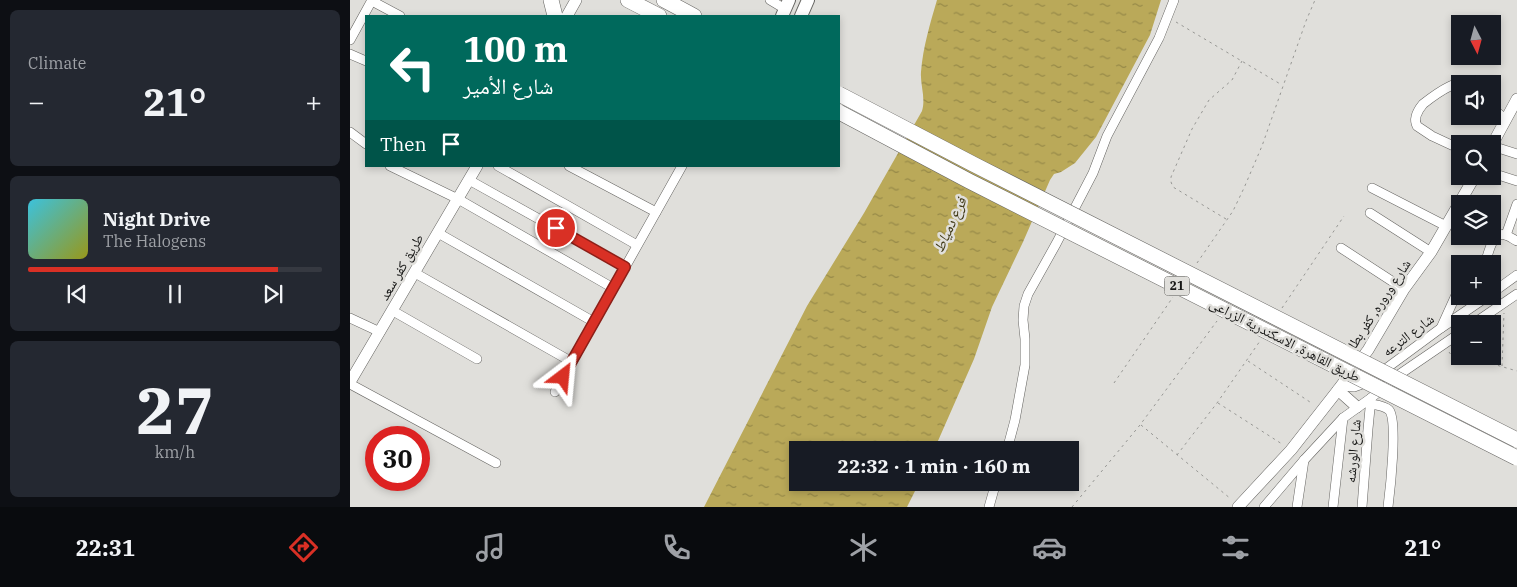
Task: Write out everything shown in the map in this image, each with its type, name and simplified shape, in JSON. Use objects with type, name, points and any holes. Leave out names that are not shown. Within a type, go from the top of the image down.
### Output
[{"type":"highway","points":[[551,0],[555,15]]},
{"type":"highway","points":[[628,0],[656,15]]},
{"type":"highway","points":[[664,0],[692,15]]},
{"type":"highway","name":"طريق القاهرة, الاسكندرية الزراعى","points":[[840,95],[1517,440]]},
{"type":"highway","name":"طريق القاهرة, الاسكندرية الزراعى","points":[[840,113],[969,182],[1517,458]]},
{"type":"main road","points":[[801,15],[808,0]]},
{"type":"street","points":[[350,40],[372,0],[398,15]]},
{"type":"street","points":[[567,15],[576,0]]},
{"type":"street","points":[[770,0],[786,8]]},
{"type":"street","points":[[1009,441],[1025,365],[1023,320],[1024,306],[1028,294],[1093,173],[1107,136],[1153,52],[1174,0]]},
{"type":"street","points":[[350,54],[365,61]]},
{"type":"street","points":[[1451,86],[1423,104],[1415,119],[1417,126],[1451,144]]},
{"type":"street","points":[[1498,135],[1516,102]]},
{"type":"street","points":[[1501,116],[1506,120]]},
{"type":"street","points":[[350,132],[365,143]]},
{"type":"street","points":[[1501,148],[1517,154]]},
{"type":"street","points":[[392,167],[458,199],[613,288]]},
{"type":"street","name":"طريق كفر سعد","points":[[350,383],[477,167]]},
{"type":"street","points":[[500,167],[637,245]]},
{"type":"street","points":[[571,167],[656,212]]},
{"type":"street","points":[[555,392],[681,167]]},
{"type":"street","points":[[1501,176],[1517,181]]},
{"type":"street","points":[[470,180],[625,267]]},
{"type":"street","name":"شارع وروره, كفر بطا","points":[[1239,507],[1291,450],[1368,350],[1404,289],[1431,252],[1470,185]]},
{"type":"street","points":[[1372,188],[1446,226]]},
{"type":"street","points":[[1506,235],[1517,204]]},
{"type":"street","points":[[1370,213],[1431,252]]},
{"type":"street","points":[[438,233],[594,322]]},
{"type":"street","points":[[1488,255],[1493,243],[1499,235],[1506,235],[1517,241]]},
{"type":"street","points":[[1341,248],[1404,289]]},
{"type":"street","points":[[415,273],[572,362]]},
{"type":"street","points":[[1501,287],[1517,275]]},
{"type":"street","points":[[1486,315],[1517,294]]},
{"type":"street","points":[[1441,328],[1451,305]]},
{"type":"street","points":[[1468,310],[1470,305]]},
{"type":"street","name":"شارع الترعه","points":[[1340,388],[1366,384],[1475,305]]},
{"type":"street","points":[[393,311],[477,359]]},
{"type":"street","points":[[350,318],[380,332]]},
{"type":"street","name":"شارع الترعه","points":[[1264,507],[1343,418],[1357,407],[1371,401],[1400,374],[1451,339]]},
{"type":"street","points":[[350,383],[496,463]]},
{"type":"street","points":[[1340,388],[1357,407]]},
{"type":"street","points":[[1371,401],[1388,409],[1392,416],[1393,441],[1388,507]]},
{"type":"street","name":"شارع الورشه","points":[[1362,507],[1371,401]]},
{"type":"street","points":[[1333,507],[1343,418]]},
{"type":"street","points":[[1297,507],[1305,459]]},
{"type":"street","points":[[989,507],[993,491]]},
{"type":"path","points":[[1193,268],[1237,203],[1262,146],[1315,0]]},
{"type":"path","points":[[1168,17],[1283,86]]},
{"type":"path","points":[[1227,219],[1173,187],[1171,182],[1192,128],[1209,100],[1232,80],[1242,61]]},
{"type":"path","points":[[1279,312],[1344,216]]},
{"type":"path","points":[[1114,383],[1176,293]]},
{"type":"path","points":[[1502,367],[1505,302]]},
{"type":"path","points":[[1072,507],[1140,425],[1217,321]]},
{"type":"path","points":[[1177,455],[1217,403],[1263,336]]},
{"type":"path","points":[[1444,344],[1452,356],[1479,360],[1517,371]]},
{"type":"path","points":[[1247,360],[1323,410]]},
{"type":"path","points":[[1217,403],[1291,450]]},
{"type":"path","points":[[1140,425],[1239,507]]},
{"type":"water","name":"فرع دمياط","points":[[937,0],[1161,0],[1150,35],[1096,137],[1075,163],[1054,174],[1050,180],[992,307],[974,359],[938,441],[789,441],[789,491],[915,491],[907,507],[704,507],[807,306],[864,213],[922,111],[921,77],[927,36]]},
{"type":"route","points":[[556,228],[625,267],[563,377]]}]
